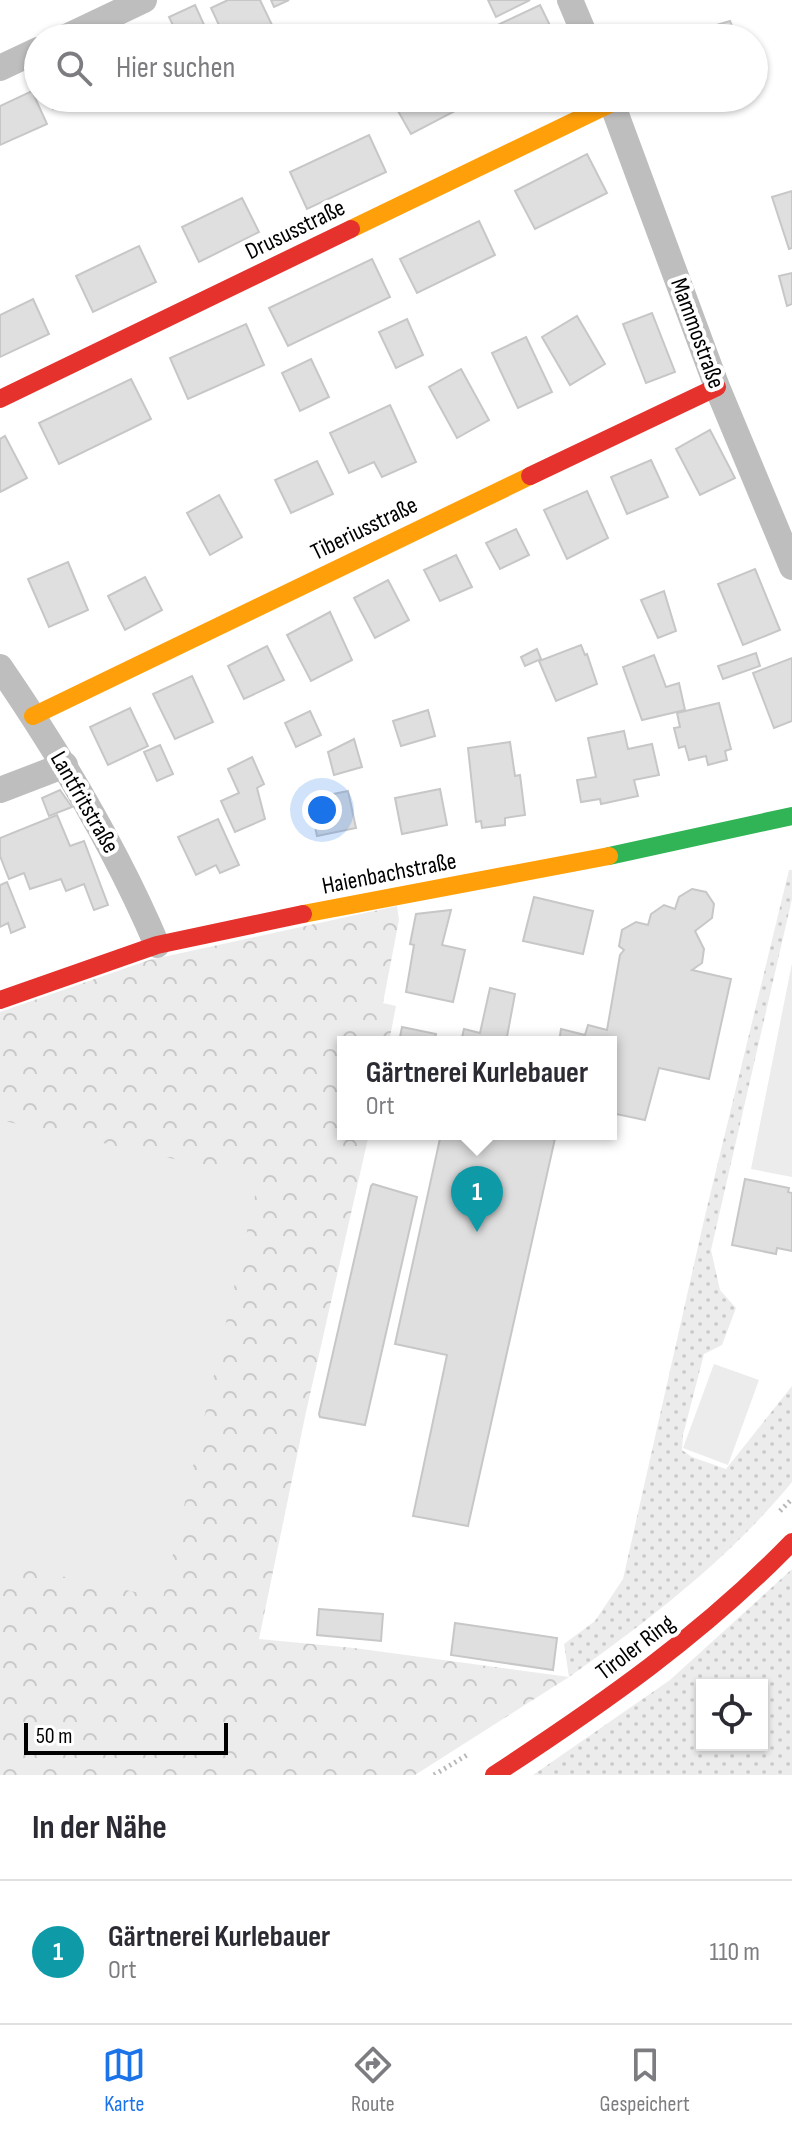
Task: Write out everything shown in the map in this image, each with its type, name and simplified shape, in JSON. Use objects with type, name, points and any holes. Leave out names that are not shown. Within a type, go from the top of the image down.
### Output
[{"type":"street","points":[[93,24],[144,0]]},
{"type":"street","points":[[570,0],[580,24]]},
{"type":"street","points":[[0,68],[24,57]]},
{"type":"street","name":"Drususstraße","points":[[0,399],[586,112]]},
{"type":"street","name":"Mammostraße","points":[[615,112],[717,387],[792,567]]},
{"type":"street","name":"Tiberiusstraße","points":[[33,716],[717,387]]},
{"type":"street","name":"Lantfritstraße","points":[[0,667],[65,765],[124,869],[157,945]]},
{"type":"street","points":[[0,790],[65,765]]},
{"type":"street","name":"Haienbachstraße","points":[[0,1000],[157,945],[363,901],[567,865],[792,816]]},
{"type":"street","name":"Tiroler Ring","points":[[494,1775],[559,1733],[728,1606],[792,1542]]},
{"type":"path","points":[[775,1516],[792,1499]]},
{"type":"path","points":[[434,1775],[478,1748]]},
{"type":"green space","points":[[789,870],[792,870],[792,899],[711,1250],[720,1290],[736,1308],[722,1345],[704,1354],[682,1450],[692,1457],[726,1469],[792,1386],[792,1482],[742,1537],[687,1587],[569,1677],[564,1644],[595,1621],[623,1579],[704,1220]]},
{"type":"green space","points":[[397,906],[399,920],[383,1003],[396,1006],[390,1036],[337,1036],[337,1140],[368,1140],[259,1639],[354,1648],[569,1677],[415,1775],[0,1775],[0,1012],[149,960]]},
{"type":"green space","points":[[792,963],[792,1177],[751,1169]]},
{"type":"green space","points":[[0,1120],[259,1178],[163,1598],[0,1563]]},
{"type":"green space","points":[[714,1364],[759,1380],[728,1465],[683,1448]]},
{"type":"green space","points":[[792,1569],[792,1775],[533,1775],[670,1680]]},
{"type":"building","points":[[228,0],[260,0],[272,24],[218,24],[211,8]]},
{"type":"building","points":[[271,0],[289,0],[274,7]]},
{"type":"building","points":[[488,0],[530,0],[496,17]]},
{"type":"building","points":[[195,5],[204,24],[172,24],[169,17]]},
{"type":"building","points":[[540,5],[549,24],[500,24]]},
{"type":"building","points":[[24,95],[24,112],[42,112],[47,124],[0,145],[0,106]]},
{"type":"building","points":[[399,112],[453,112],[411,134]]},
{"type":"building","points":[[369,135],[386,172],[307,209],[290,172]]},
{"type":"building","points":[[587,154],[607,193],[535,229],[515,191]]},
{"type":"building","points":[[792,191],[792,248],[789,249],[772,197]]},
{"type":"building","points":[[242,198],[259,232],[199,262],[182,227]]},
{"type":"building","points":[[479,221],[495,255],[417,293],[400,259]]},
{"type":"building","points":[[139,246],[156,282],[93,312],[76,276]]},
{"type":"building","points":[[372,259],[390,297],[288,346],[269,308]]},
{"type":"building","points":[[792,273],[792,304],[787,306],[779,276]]},
{"type":"building","points":[[33,299],[49,334],[0,357],[0,315]]},
{"type":"building","points":[[652,313],[675,372],[646,383],[623,324]]},
{"type":"building","points":[[577,316],[605,364],[570,385],[542,337]]},
{"type":"building","points":[[407,319],[423,355],[396,368],[379,332]]},
{"type":"building","points":[[246,324],[264,365],[188,399],[170,358]]},
{"type":"building","points":[[526,337],[552,392],[518,408],[492,353]]},
{"type":"building","points":[[311,359],[329,397],[300,411],[282,373]]},
{"type":"building","points":[[461,369],[489,420],[457,438],[429,387]]},
{"type":"building","points":[[131,379],[151,419],[59,464],[39,423]]},
{"type":"building","points":[[390,405],[416,462],[382,477],[374,462],[349,473],[330,433]]},
{"type":"building","points":[[710,430],[735,478],[700,495],[676,449]]},
{"type":"building","points":[[5,436],[27,478],[0,492],[0,439]]},
{"type":"building","points":[[651,460],[668,497],[627,514],[611,477]]},
{"type":"building","points":[[317,461],[333,494],[291,513],[275,480]]},
{"type":"building","points":[[587,491],[608,538],[567,559],[544,510]]},
{"type":"building","points":[[219,495],[242,537],[210,555],[187,513]]},
{"type":"building","points":[[516,529],[529,555],[500,569],[486,543]]},
{"type":"building","points":[[456,555],[472,587],[440,601],[424,570]]},
{"type":"building","points":[[68,562],[88,610],[49,627],[28,579]]},
{"type":"building","points":[[755,569],[780,630],[743,645],[718,584]]},
{"type":"building","points":[[145,577],[162,610],[125,630],[108,596]]},
{"type":"building","points":[[388,580],[409,620],[375,638],[354,598]]},
{"type":"building","points":[[664,591],[676,631],[658,638],[641,600]]},
{"type":"building","points":[[330,612],[352,660],[311,681],[287,635]]},
{"type":"building","points":[[581,645],[597,684],[556,701],[539,661]]},
{"type":"building","points":[[267,646],[284,680],[244,699],[228,666]]},
{"type":"building","points":[[537,649],[541,659],[525,666],[521,657]]},
{"type":"building","points":[[756,653],[760,666],[723,679],[718,666]]},
{"type":"building","points":[[654,655],[666,687],[679,683],[685,710],[642,720],[623,667]]},
{"type":"building","points":[[792,658],[792,721],[774,728],[753,673]]},
{"type":"building","points":[[192,676],[213,722],[175,739],[153,694]]},
{"type":"building","points":[[719,703],[731,749],[725,751],[727,760],[708,765],[706,756],[689,760],[685,746],[679,748],[674,728],[680,727],[677,713]]},
{"type":"building","points":[[130,708],[148,746],[108,765],[90,727]]},
{"type":"building","points":[[428,710],[435,736],[401,746],[393,721]]},
{"type":"building","points":[[310,711],[321,735],[296,747],[285,723]]},
{"type":"building","points":[[624,731],[628,749],[652,744],[659,775],[634,780],[638,796],[601,804],[600,799],[581,802],[577,780],[596,777],[588,738]]},
{"type":"building","points":[[354,739],[362,767],[334,775],[328,752]]},
{"type":"building","points":[[510,742],[515,776],[520,775],[525,815],[505,818],[505,825],[482,828],[481,821],[476,822],[468,748]]},
{"type":"building","points":[[160,745],[173,774],[157,781],[144,752]]},
{"type":"building","points":[[252,757],[264,784],[257,788],[265,819],[235,832],[221,801],[239,793],[228,769]]},
{"type":"building","points":[[440,789],[447,825],[402,834],[395,798]]},
{"type":"building","points":[[60,790],[72,807],[49,816],[42,798]]},
{"type":"building","points":[[348,791],[356,828],[317,836],[309,799]]},
{"type":"building","points":[[57,815],[70,846],[84,841],[108,905],[94,910],[84,884],[66,891],[61,879],[30,889],[24,873],[9,879],[0,856],[0,838]]},
{"type":"building","points":[[218,819],[239,865],[220,873],[216,865],[196,875],[178,837]]},
{"type":"building","points":[[7,882],[25,927],[11,933],[8,923],[0,927],[0,885]]},
{"type":"building","points":[[692,889],[706,892],[714,904],[712,918],[695,931],[704,949],[702,963],[692,970],[731,979],[709,1079],[659,1068],[645,1120],[617,1114],[617,1036],[560,1036],[561,1029],[585,1035],[588,1025],[607,1030],[620,955],[624,950],[619,946],[622,930],[636,922],[648,925],[651,914],[664,905],[675,909],[679,897]]},
{"type":"building","points":[[534,897],[593,911],[583,954],[523,941]]},
{"type":"building","points":[[451,910],[442,945],[465,950],[453,1002],[406,992],[416,914]]},
{"type":"building","points":[[490,988],[515,994],[507,1036],[462,1036],[464,1029],[480,1033]]},
{"type":"building","points":[[402,1027],[436,1034],[436,1036],[400,1036]]},
{"type":"building","points":[[440,1140],[555,1140],[468,1526],[413,1516],[447,1355],[395,1344]]},
{"type":"building","points":[[745,1179],[789,1188],[788,1192],[792,1193],[792,1251],[777,1248],[776,1254],[732,1245]]},
{"type":"building","points":[[373,1184],[417,1197],[365,1425],[320,1417],[319,1414]]},
{"type":"building","points":[[319,1609],[383,1614],[381,1641],[317,1635]]},
{"type":"building","points":[[455,1623],[557,1638],[553,1670],[451,1655]]},
{"type":"traffic: fast","points":[[609,856],[792,816]]},
{"type":"traffic: slow","points":[[351,229],[593,112]]},
{"type":"traffic: slow","points":[[33,716],[530,476]]},
{"type":"traffic: slow","points":[[303,914],[609,856]]},
{"type":"traffic: jam","points":[[0,399],[351,229]]},
{"type":"traffic: jam","points":[[530,476],[717,387]]},
{"type":"traffic: jam","points":[[0,1000],[157,945],[303,914]]},
{"type":"traffic: jam","points":[[494,1775],[650,1667],[723,1607],[792,1542]]},
{"type":"place","name":"Gärtnerei Kurlebauer","points":[[477,1232]]}]
